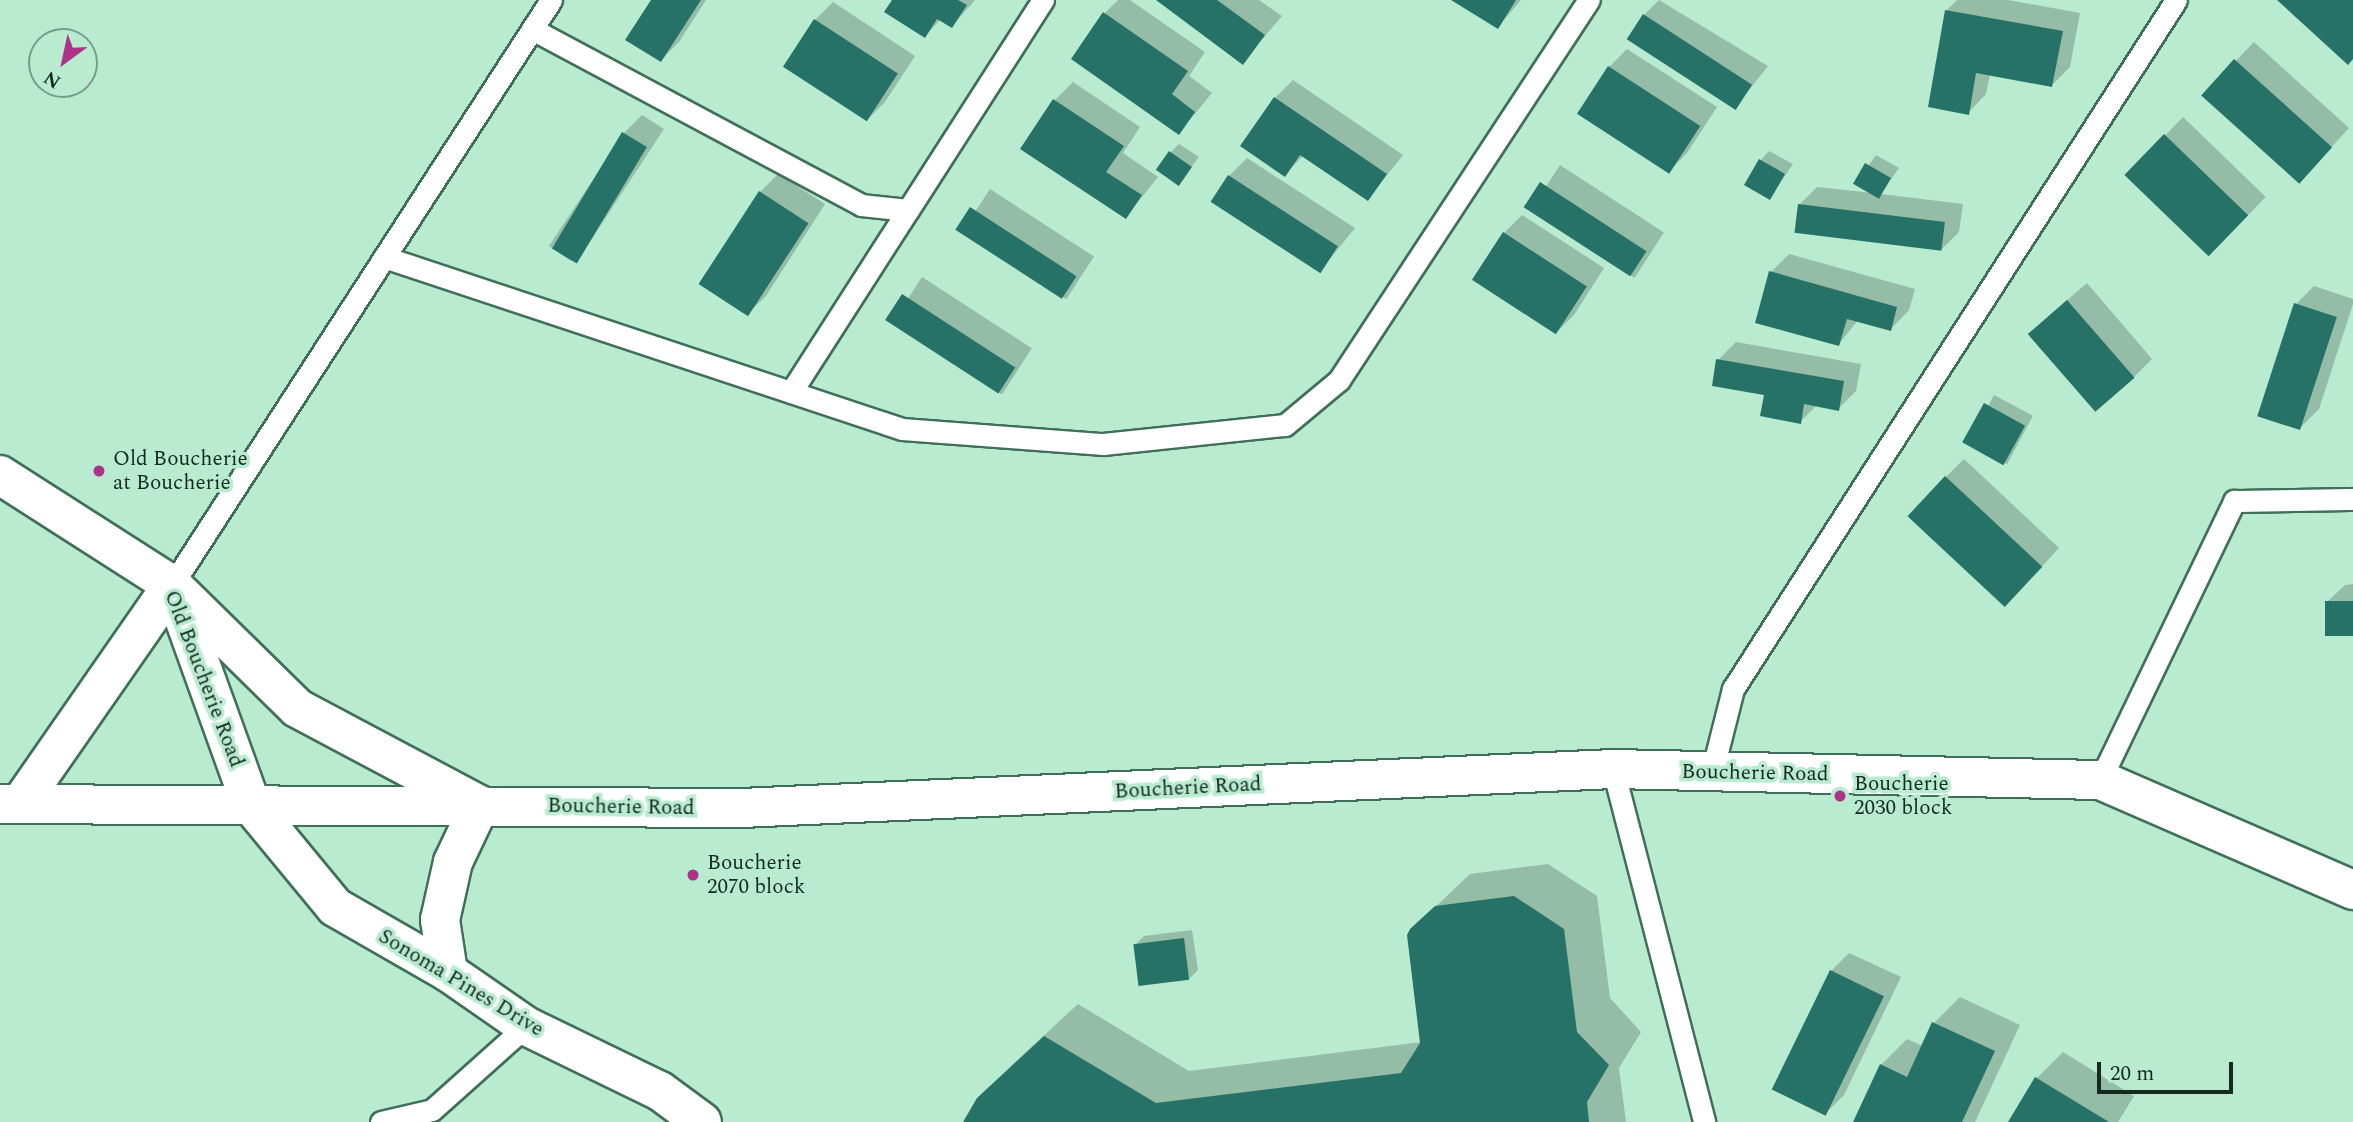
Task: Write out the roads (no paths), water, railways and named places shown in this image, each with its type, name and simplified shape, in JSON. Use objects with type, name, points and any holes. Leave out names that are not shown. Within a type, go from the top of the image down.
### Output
[{"type":"main road","name":"Old Boucherie Road","points":[[0,475],[172,584],[251,805]]},
{"type":"main road","points":[[10,804],[172,584],[298,708],[480,805],[453,862],[440,920],[448,972]]},
{"type":"main road","name":"Boucherie Road","points":[[10,804],[741,808],[1614,769],[2100,780],[2353,890]]},
{"type":"main road","name":"Sonoma Pines Drive","points":[[251,805],[335,907],[448,972],[526,1026],[660,1090],[702,1122]]},
{"type":"lane","points":[[172,584],[551,0]]},
{"type":"lane","points":[[791,392],[1043,0]]},
{"type":"lane","points":[[384,257],[902,429],[1103,444],[1285,425],[1339,380],[1589,0]]},
{"type":"lane","points":[[1712,772],[1733,689],[2176,0]]},
{"type":"lane","points":[[532,29],[861,205],[908,210]]},
{"type":"lane","points":[[2100,780],[2234,501],[2353,499]]},
{"type":"lane","points":[[1614,769],[1704,1122]]},
{"type":"lane","points":[[381,1122],[432,1110],[526,1026]]},
{"type":"place","name":"Old Boucherie at Boucherie","points":[[99,471]]},
{"type":"place","name":"Boucherie 2030 block","points":[[1840,796]]},
{"type":"place","name":"Boucherie 2070 block","points":[[693,875]]}]
